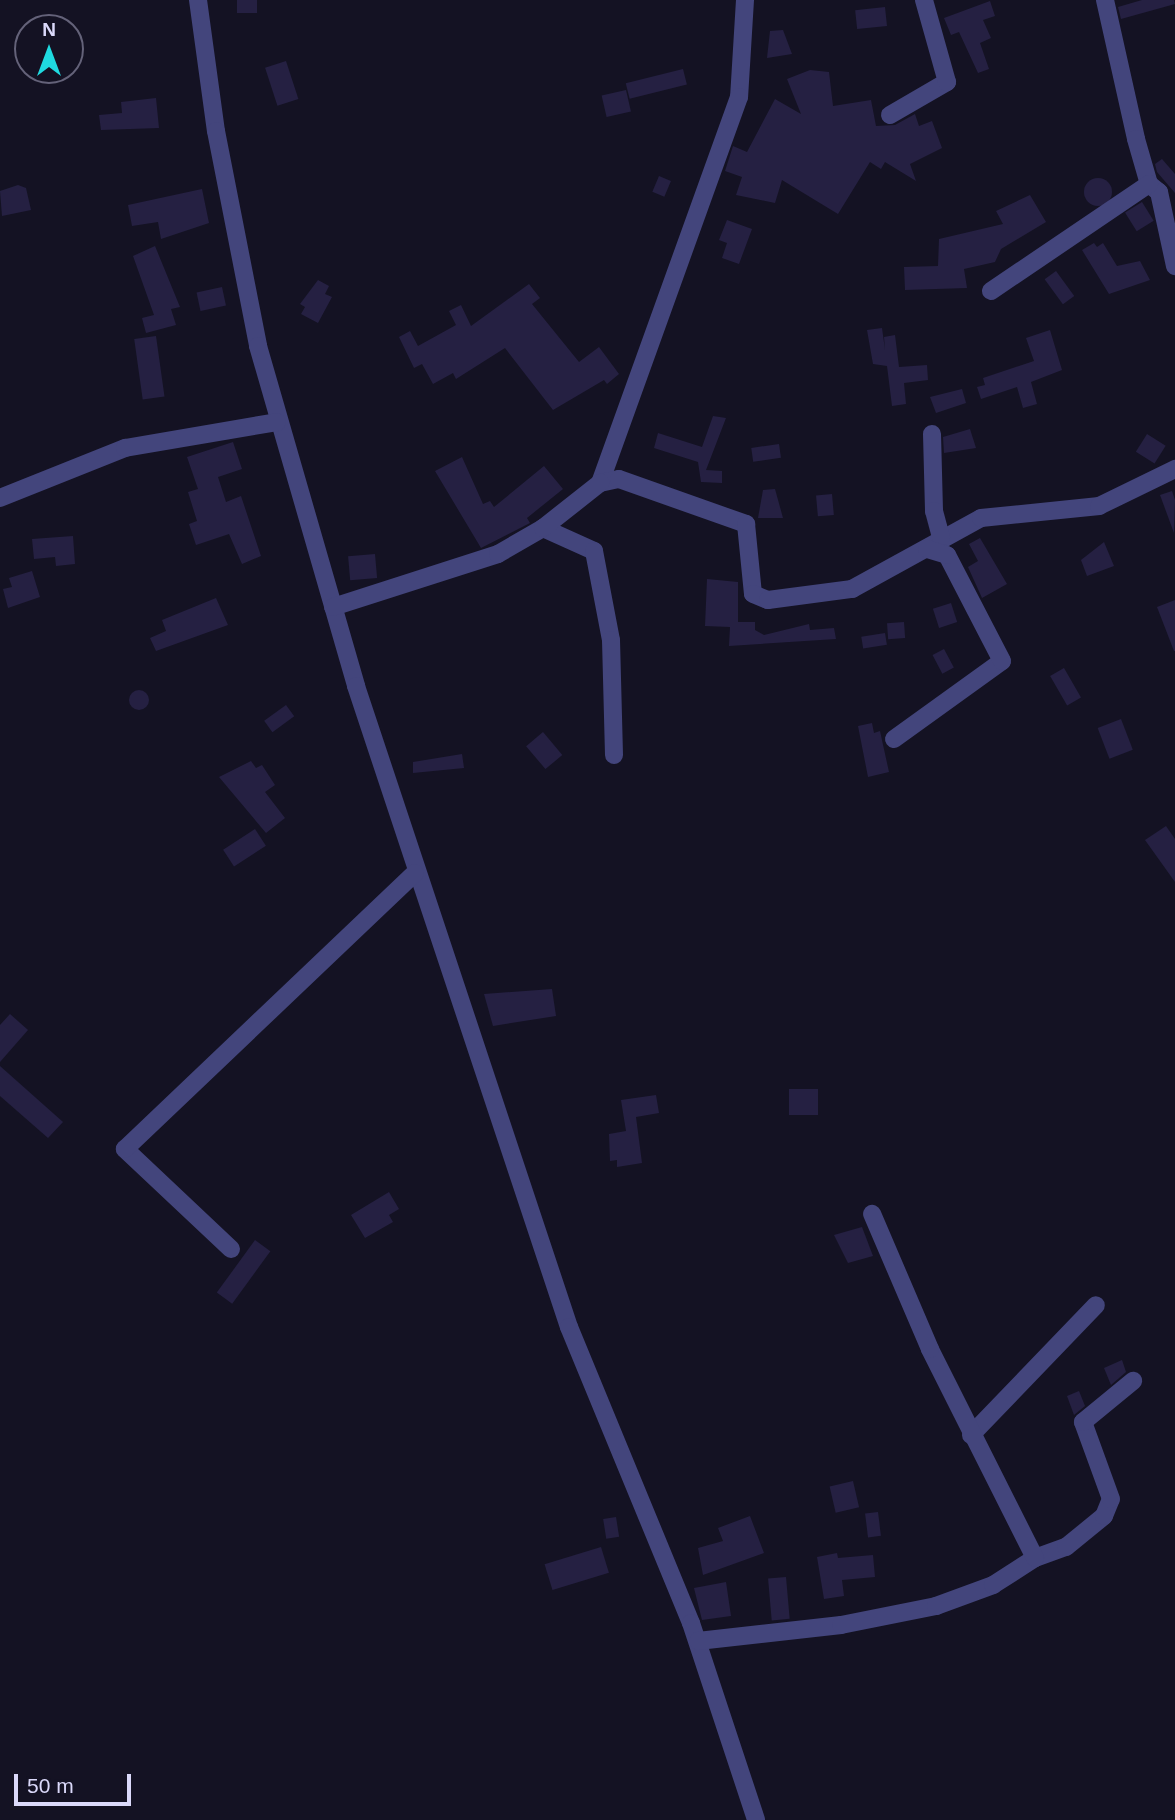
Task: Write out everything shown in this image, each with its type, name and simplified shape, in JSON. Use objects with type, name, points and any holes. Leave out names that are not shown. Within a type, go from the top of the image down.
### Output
[{"type":"street","points":[[198,0],[216,131],[278,422],[333,607],[415,873],[569,1328],[698,1641],[756,1820]]},
{"type":"street","points":[[600,483],[739,97],[745,0]]},
{"type":"street","points":[[890,115],[947,82],[924,0]]},
{"type":"street","points":[[1105,0],[1149,184],[1159,192],[1175,266]]},
{"type":"street","points":[[991,291],[1149,184]]},
{"type":"street","points":[[0,498],[125,448],[278,422]]},
{"type":"street","points":[[932,435],[934,511],[941,537]]},
{"type":"street","points":[[333,607],[498,554],[543,528],[600,483],[620,479],[746,524],[753,594],[768,600],[852,589],[927,549],[941,537],[999,513],[1100,506],[1175,468]]},
{"type":"street","points":[[543,528],[594,551],[611,640],[614,755]]},
{"type":"street","points":[[894,739],[1002,661],[947,555],[927,549]]},
{"type":"street","points":[[232,1249],[125,1149],[415,873]]},
{"type":"street","points":[[872,1214],[971,1435],[1035,1558]]},
{"type":"street","points":[[971,1435],[1096,1305]]},
{"type":"street","points":[[698,1641],[841,1625],[936,1606],[993,1585],[1035,1558],[1066,1547],[1104,1516],[1111,1499],[1083,1422],[1133,1381]]},
{"type":"building","points":[[237,0],[257,0],[257,13],[237,13]]},
{"type":"building","points":[[1142,0],[1174,0],[1175,4],[1121,19],[1118,7]]},
{"type":"building","points":[[990,1],[995,16],[983,20],[991,38],[980,43],[989,69],[978,73],[959,32],[951,35],[944,18]]},
{"type":"building","points":[[885,7],[887,26],[857,29],[855,10]]},
{"type":"building","points":[[783,30],[792,54],[767,58],[770,31]]},
{"type":"building","points":[[286,61],[298,99],[277,106],[265,68]]},
{"type":"building","points":[[683,69],[687,85],[630,99],[626,83]]},
{"type":"building","points":[[810,70],[829,72],[833,106],[871,100],[876,126],[895,125],[915,114],[919,126],[932,121],[942,148],[910,164],[916,181],[885,162],[881,169],[870,162],[838,214],[782,180],[775,203],[736,195],[742,177],[725,171],[733,146],[747,152],[775,99],[801,114],[787,79]]},
{"type":"building","points":[[626,90],[631,111],[607,117],[602,96]]},
{"type":"building","points":[[156,98],[159,128],[101,130],[99,115],[122,113],[121,102]]},
{"type":"building","points":[[1162,159],[1175,174],[1175,193],[1157,172],[1155,164]]},
{"type":"building","points":[[659,176],[671,181],[664,197],[652,192]]},
{"type":"building","points":[[1098,178],[1108,182],[1112,192],[1108,202],[1098,206],[1088,202],[1084,192],[1088,182]]},
{"type":"building","points":[[18,185],[26,188],[31,210],[2,216],[0,191]]},
{"type":"building","points":[[202,189],[209,223],[161,239],[158,222],[132,226],[128,205]]},
{"type":"building","points":[[1030,195],[1046,222],[1001,249],[995,262],[964,269],[967,288],[905,290],[904,267],[938,266],[939,239],[1003,224],[996,211]]},
{"type":"building","points":[[1142,202],[1154,221],[1137,231],[1125,213]]},
{"type":"building","points":[[727,220],[752,229],[739,264],[722,258],[727,243],[719,240]]},
{"type":"building","points":[[1094,243],[1097,247],[1103,243],[1117,266],[1140,261],[1150,280],[1109,294],[1082,250]]},
{"type":"building","points":[[155,246],[180,307],[171,309],[176,325],[146,333],[142,318],[154,315],[133,256]]},
{"type":"building","points":[[1056,271],[1074,296],[1063,304],[1045,279]]},
{"type":"building","points":[[318,280],[329,286],[325,294],[332,297],[318,323],[301,314],[305,307],[300,304]]},
{"type":"building","points":[[529,284],[540,298],[532,304],[579,362],[599,347],[619,374],[607,384],[604,380],[553,410],[505,348],[456,379],[453,373],[433,384],[422,364],[414,368],[399,337],[410,331],[418,346],[456,325],[449,311],[461,305],[471,326]]},
{"type":"building","points":[[222,287],[226,306],[201,311],[197,292]]},
{"type":"building","points":[[882,328],[885,350],[884,337],[895,335],[899,367],[927,365],[928,380],[904,383],[906,404],[892,406],[887,366],[873,364],[867,330]]},
{"type":"building","points":[[1050,330],[1062,370],[1031,382],[1037,404],[1023,408],[1017,387],[981,399],[977,387],[985,385],[983,378],[1034,361],[1026,338]]},
{"type":"building","points":[[156,336],[164,396],[143,399],[134,339]]},
{"type":"building","points":[[962,389],[966,403],[936,413],[930,397]]},
{"type":"building","points":[[713,416],[726,418],[706,470],[722,471],[722,483],[701,482],[698,462],[654,448],[658,433],[702,447]]},
{"type":"building","points":[[970,429],[976,448],[944,453],[943,437]]},
{"type":"building","points":[[1147,434],[1166,446],[1155,463],[1136,452]]},
{"type":"building","points":[[233,442],[242,469],[218,477],[226,502],[241,496],[261,556],[242,564],[229,534],[196,545],[189,524],[197,521],[188,492],[198,489],[187,457]]},
{"type":"building","points":[[779,444],[781,458],[753,462],[751,448]]},
{"type":"building","points":[[462,457],[483,504],[490,501],[494,507],[544,466],[563,489],[527,518],[530,523],[481,548],[435,471]]},
{"type":"building","points":[[775,489],[783,518],[758,518],[763,490]]},
{"type":"building","points":[[1172,491],[1175,500],[1174,533],[1160,495]]},
{"type":"building","points":[[832,494],[834,515],[818,516],[816,495]]},
{"type":"building","points":[[73,536],[75,564],[56,566],[55,557],[34,559],[32,539]]},
{"type":"building","points":[[980,538],[1007,584],[982,598],[968,567],[978,561],[969,544]]},
{"type":"building","points":[[1104,542],[1114,566],[1087,576],[1081,560]]},
{"type":"building","points":[[375,554],[377,578],[350,580],[348,556]]},
{"type":"building","points":[[32,571],[40,597],[8,608],[3,589],[12,587],[9,578]]},
{"type":"building","points":[[707,579],[738,582],[738,622],[755,622],[755,630],[764,635],[809,624],[810,630],[834,628],[836,639],[729,646],[730,627],[705,626]]},
{"type":"building","points":[[216,598],[228,625],[156,651],[150,638],[166,631],[162,620]]},
{"type":"building","points":[[1175,600],[1175,651],[1174,651],[1157,607]]},
{"type":"building","points":[[951,603],[957,622],[939,628],[933,609]]},
{"type":"building","points":[[904,622],[905,638],[888,639],[887,623]]},
{"type":"building","points":[[885,633],[887,645],[863,649],[861,637]]},
{"type":"building","points":[[944,649],[954,668],[942,674],[933,655]]},
{"type":"building","points":[[1064,668],[1081,697],[1067,705],[1050,676]]},
{"type":"building","points":[[139,690],[146,693],[149,700],[146,707],[139,710],[132,707],[129,700],[132,693]]},
{"type":"building","points":[[286,705],[294,716],[272,732],[264,721]]},
{"type":"building","points":[[1121,719],[1133,750],[1109,759],[1098,728]]},
{"type":"building","points":[[872,723],[874,733],[880,731],[889,772],[868,777],[858,726]]},
{"type":"building","points":[[543,732],[562,755],[545,769],[526,746]]},
{"type":"building","points":[[462,754],[464,768],[413,773],[413,762]]},
{"type":"building","points":[[251,761],[256,768],[262,765],[275,785],[265,792],[285,818],[266,833],[219,777]]},
{"type":"building","points":[[1166,826],[1175,839],[1175,882],[1145,840]]},
{"type":"building","points":[[255,829],[266,846],[234,866],[223,850]]},
{"type":"building","points":[[552,989],[556,1016],[493,1026],[484,994]]},
{"type":"building","points":[[10,1014],[28,1030],[0,1062],[0,1025]]},
{"type":"building","points":[[0,1066],[63,1122],[48,1138],[0,1096]]},
{"type":"building","points":[[789,1089],[818,1089],[818,1115],[789,1115]]},
{"type":"building","points":[[656,1095],[659,1113],[636,1117],[642,1163],[617,1167],[617,1160],[610,1161],[609,1134],[626,1131],[621,1100]]},
{"type":"building","points":[[389,1192],[399,1209],[389,1215],[393,1222],[365,1238],[351,1215]]},
{"type":"building","points":[[862,1227],[873,1256],[848,1263],[834,1235]]},
{"type":"building","points":[[255,1240],[270,1251],[232,1304],[217,1293]]},
{"type":"building","points":[[1122,1360],[1126,1372],[1111,1385],[1104,1368]]},
{"type":"building","points":[[1079,1391],[1085,1406],[1074,1415],[1067,1396]]},
{"type":"building","points":[[853,1481],[859,1507],[836,1513],[830,1486]]},
{"type":"building","points":[[878,1512],[881,1536],[868,1537],[865,1514]]},
{"type":"building","points":[[750,1516],[764,1553],[703,1575],[698,1548],[723,1541],[718,1528]]},
{"type":"building","points":[[616,1517],[619,1537],[606,1539],[603,1519]]},
{"type":"building","points":[[601,1547],[609,1573],[552,1590],[545,1564]]},
{"type":"building","points":[[837,1553],[838,1558],[873,1555],[875,1577],[842,1580],[844,1596],[824,1599],[817,1557]]},
{"type":"building","points":[[786,1577],[790,1619],[772,1620],[768,1579]]},
{"type":"building","points":[[726,1582],[731,1616],[702,1620],[694,1588]]}]
